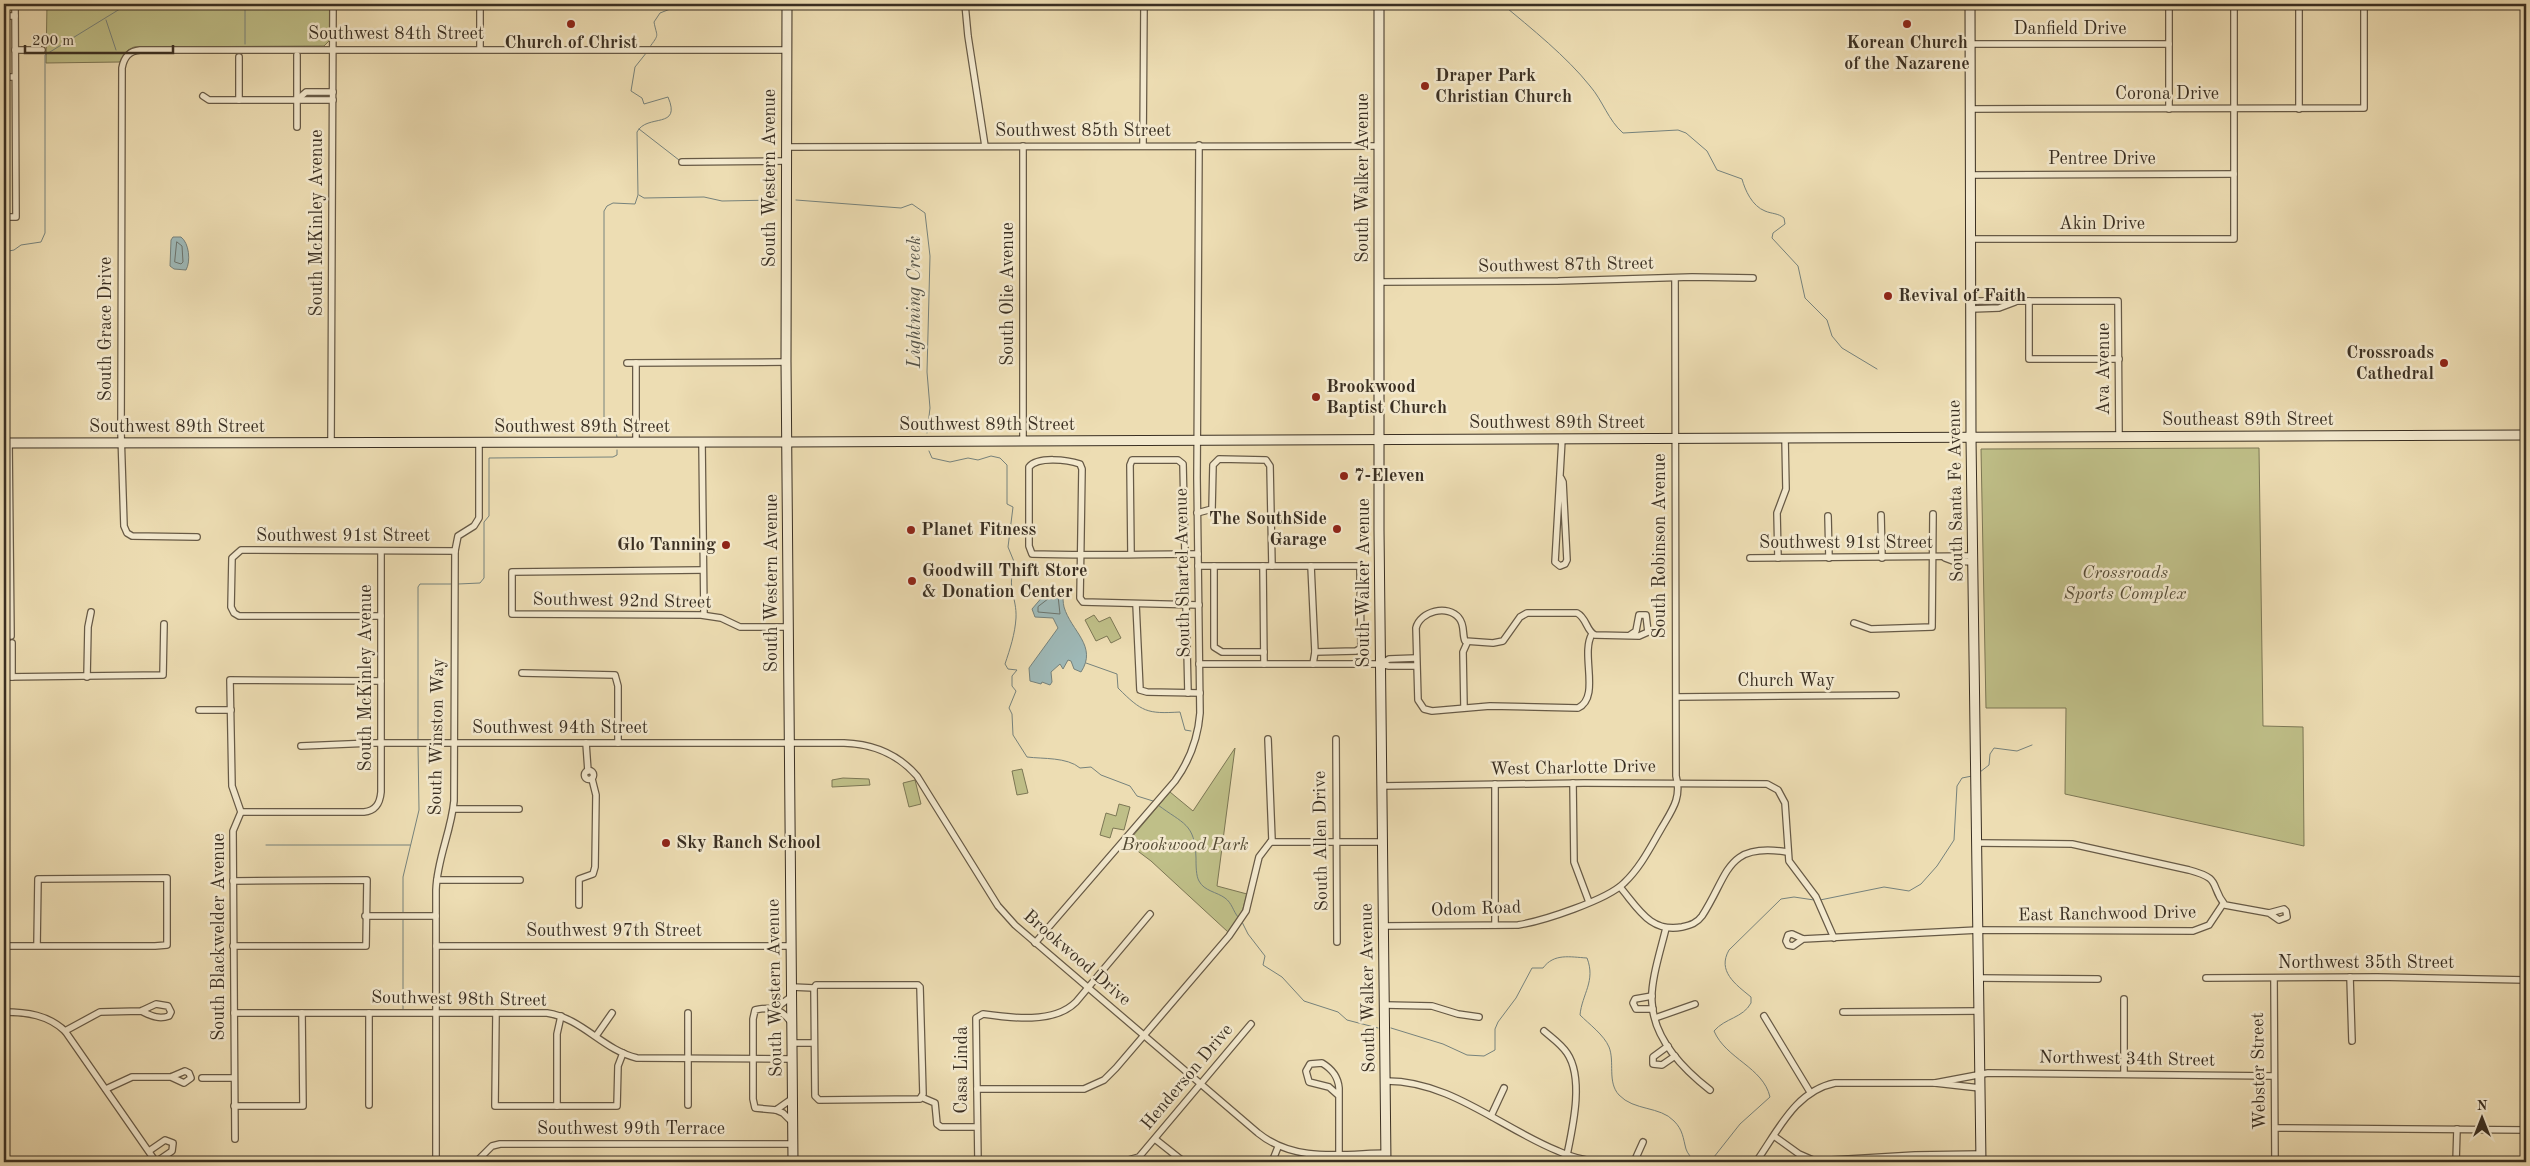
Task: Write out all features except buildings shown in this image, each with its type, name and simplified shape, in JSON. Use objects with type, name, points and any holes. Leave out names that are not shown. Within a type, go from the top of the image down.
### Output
[{"type":"main road","name":"South Western Avenue","points":[[787,4],[786,362],[793,1162]]},
{"type":"main road","name":"South Walker Avenue","points":[[1379,4],[1380,664],[1386,1159]]},
{"type":"main road","name":"South Santa Fe Avenue","points":[[1970,4],[1971,438],[1981,1158]]},
{"type":"main road","name":"Southeast 89th Street","points":[[1971,438],[2526,435]]},
{"type":"main road","name":"Southwest 89th Street","points":[[6,443],[636,443],[1198,441],[1379,438],[1971,438]]},
{"type":"street","points":[[4,217],[16,217],[15,4]]},
{"type":"street","name":"South McKinley Avenue","points":[[331,443],[333,4]]},
{"type":"street","points":[[480,4],[480,49]]},
{"type":"street","points":[[965,4],[985,146]]},
{"type":"street","points":[[1143,146],[1144,4]]},
{"type":"street","points":[[2169,4],[2169,109]]},
{"type":"street","points":[[2234,4],[2234,174]]},
{"type":"street","points":[[2299,4],[2299,108]]},
{"type":"street","name":"Corona Drive","points":[[1971,109],[2364,108],[2364,4]]},
{"type":"street","points":[[4,16],[15,16]]},
{"type":"street","name":"Danfield Drive","points":[[1971,44],[2169,44]]},
{"type":"street","points":[[15,50],[42,50]]},
{"type":"street","name":"Southwest 84th Street","points":[[127,55],[140,50],[787,50]]},
{"type":"street","name":"South Grace Drive","points":[[127,55],[122,68],[123,521],[126,533],[136,536],[197,537]]},
{"type":"street","points":[[297,55],[297,127]]},
{"type":"street","points":[[238,100],[239,56]]},
{"type":"street","points":[[4,76],[15,77]]},
{"type":"street","points":[[297,100],[306,92],[333,92]]},
{"type":"street","points":[[203,96],[209,100],[333,100]]},
{"type":"street","name":"South Olie Avenue","points":[[1023,146],[1023,442]]},
{"type":"street","name":"South Shartel Avenue","points":[[1035,943],[1183,770],[1193,750],[1199,726],[1199,146]]},
{"type":"street","name":"Southwest 85th Street","points":[[787,147],[1380,146]]},
{"type":"street","points":[[682,162],[786,161]]},
{"type":"street","name":"Pentree Drive","points":[[1971,174],[2234,174]]},
{"type":"street","name":"Akin Drive","points":[[1971,239],[2234,239],[2234,174]]},
{"type":"street","name":"South Robinson Avenue","points":[[1675,278],[1678,782]]},
{"type":"street","name":"Southwest 87th Street","points":[[1380,282],[1752,278]]},
{"type":"street","points":[[1971,305],[1999,308],[2019,301],[2029,301],[2029,359],[2119,359]]},
{"type":"street","name":"Ava Avenue","points":[[2029,301],[2118,301],[2119,437]]},
{"type":"street","points":[[627,363],[786,362]]},
{"type":"street","points":[[636,363],[636,443]]},
{"type":"street","points":[[1778,558],[1777,513],[1786,489],[1785,438]]},
{"type":"street","points":[[1561,504],[1555,562],[1560,566],[1565,564],[1567,560],[1559,482],[1561,478],[1562,439]]},
{"type":"street","points":[[702,442],[704,615]]},
{"type":"street","points":[[6,443],[11,636]]},
{"type":"street","name":"South Winston Way","points":[[436,1162],[436,880],[454,809],[455,551],[458,536],[474,526],[480,516],[479,443]]},
{"type":"street","points":[[1198,513],[1212,509],[1213,465],[1219,458],[1266,460],[1270,466],[1272,566]]},
{"type":"street","points":[[1131,553],[1130,465],[1132,460],[1178,460],[1183,464],[1184,554]]},
{"type":"street","points":[[1198,554],[1081,553],[1031,552],[1029,546],[1029,467],[1032,463],[1039,461],[1069,461],[1080,464],[1082,469],[1081,553],[1080,598],[1083,602],[1199,605]]},
{"type":"street","points":[[1854,623],[1872,629],[1932,627],[1933,514]]},
{"type":"street","points":[[1881,515],[1882,558]]},
{"type":"street","points":[[1828,516],[1829,558]]},
{"type":"street","name":"Southwest 91st Street","points":[[381,616],[243,617],[234,613],[230,599],[230,564],[234,555],[241,550],[455,551]]},
{"type":"street","name":"South McKinley Avenue","points":[[241,812],[364,812],[372,810],[378,805],[381,798],[381,551]]},
{"type":"street","name":"Southwest 91st Street","points":[[1750,558],[1943,557],[1953,561],[1973,559]]},
{"type":"street","points":[[1198,566],[1360,566],[1362,647],[1356,652],[1315,652]]},
{"type":"street","points":[[1214,566],[1214,647],[1222,652],[1264,652]]},
{"type":"street","points":[[1263,566],[1264,664]]},
{"type":"street","points":[[1312,566],[1315,652],[1313,664]]},
{"type":"street","name":"Southwest 92nd Street","points":[[703,570],[512,572],[512,614],[704,615],[721,618],[740,627],[789,627]]},
{"type":"street","points":[[1136,604],[1140,690],[1200,693]]},
{"type":"street","points":[[1186,605],[1188,693]]},
{"type":"street","points":[[88,676],[88,627],[91,612]]},
{"type":"street","points":[[1464,707],[1463,652],[1467,642],[1462,622],[1456,615],[1433,612],[1422,616],[1416,628],[1417,697],[1424,709],[1432,711],[1464,707],[1514,706],[1570,710],[1583,706],[1589,693],[1588,645],[1592,634],[1584,619],[1576,613],[1530,612],[1520,617],[1503,641],[1493,643],[1467,642]]},
{"type":"street","points":[[4,677],[163,675],[164,624]]},
{"type":"street","points":[[1592,634],[1630,635]]},
{"type":"street","points":[[12,643],[12,677]]},
{"type":"street","points":[[1380,664],[1389,659],[1416,658]]},
{"type":"street","points":[[1199,664],[1380,664],[1416,666]]},
{"type":"street","points":[[522,673],[616,675],[618,686],[618,743]]},
{"type":"street","name":"South Blackwelder Avenue","points":[[235,1139],[232,831],[241,812],[232,786],[230,680],[381,681]]},
{"type":"street","name":"Church Way","points":[[1676,697],[1896,695]]},
{"type":"street","points":[[199,710],[231,710]]},
{"type":"street","points":[[977,1090],[1090,1087],[1109,1075],[1238,926],[1246,911],[1259,857],[1271,842],[1268,739]]},
{"type":"street","name":"South Allen Drive","points":[[1336,739],[1338,942]]},
{"type":"street","name":"Southwest 94th Street","points":[[300,746],[381,743],[790,743]]},
{"type":"street","points":[[579,905],[579,880],[593,874],[595,867],[596,795],[592,779],[585,777],[588,771],[586,743]]},
{"type":"street","name":"Brookwood Drive","points":[[790,743],[861,744],[882,750],[904,762],[924,785],[998,906],[1015,925],[1143,1036],[1258,1133],[1278,1147],[1299,1153],[1339,1154],[1414,1162]]},
{"type":"street","name":"West Charlotte Drive","points":[[1382,786],[1678,782],[1763,783],[1773,786],[1783,797],[1787,815],[1787,852]]},
{"type":"street","name":"Odom Road","points":[[1384,926],[1495,925],[1534,922],[1589,902],[1620,887],[1645,856],[1667,820],[1680,790],[1678,782]]},
{"type":"street","points":[[1572,783],[1574,862],[1589,902]]},
{"type":"street","points":[[1495,784],[1495,925]]},
{"type":"street","points":[[454,809],[519,809]]},
{"type":"street","points":[[1271,842],[1383,842]]},
{"type":"street","points":[[1977,843],[2072,844],[2189,870],[2205,874],[2212,880],[2223,904],[2269,913]]},
{"type":"street","points":[[1620,887],[1646,919],[1666,928],[1688,926],[1699,920],[1730,867],[1742,854],[1761,850],[1787,852],[1794,871],[1820,905],[1834,938]]},
{"type":"street","points":[[4,946],[37,946],[167,945],[167,878],[50,877],[38,879],[37,946]]},
{"type":"street","points":[[233,881],[368,880],[365,916],[366,946],[233,946]]},
{"type":"street","points":[[436,880],[520,880]]},
{"type":"street","name":"East Ranchwood Drive","points":[[1803,939],[1978,930],[2193,931],[2209,925],[2223,904]]},
{"type":"street","name":"Casa Linda","points":[[978,1162],[975,1023],[978,1016],[983,1014],[1000,1016],[1056,1015],[1072,1006],[1150,914]]},
{"type":"street","points":[[365,916],[436,916]]},
{"type":"street","points":[[1666,928],[1652,996],[1652,1009],[1668,1046],[1675,1056],[1694,1078],[1710,1090]]},
{"type":"street","name":"Southwest 97th Street","points":[[436,946],[791,946]]},
{"type":"street","points":[[2350,977],[2352,1041]]},
{"type":"street","name":"Northwest 35th Street","points":[[2206,978],[2350,977],[2526,980]]},
{"type":"street","points":[[1979,978],[2098,979]]},
{"type":"street","name":"Webster Street","points":[[2274,979],[2275,1162]]},
{"type":"street","points":[[776,1008],[792,991],[814,988],[816,986],[918,985],[920,987],[923,1094],[921,1097]]},
{"type":"street","points":[[814,988],[814,1090],[819,1100],[911,1100],[921,1097],[934,1103],[937,1124],[941,1127],[977,1127]]},
{"type":"street","points":[[1652,996],[1635,999],[1632,1004],[1636,1009],[1652,1009]]},
{"type":"street","points":[[2124,999],[2124,1074]]},
{"type":"street","points":[[65,1031],[100,1012],[141,1011],[152,1005],[164,1004],[169,1007],[171,1012],[169,1016],[164,1018],[153,1017],[141,1011]]},
{"type":"street","points":[[1655,1018],[1695,1004]]},
{"type":"street","points":[[1385,1005],[1432,1006],[1458,1014],[1479,1017]]},
{"type":"street","points":[[792,1023],[785,1013],[776,1008],[755,1010],[753,1099],[755,1108],[776,1110],[786,1115],[793,1124]]},
{"type":"street","points":[[1844,1012],[1979,1011]]},
{"type":"street","points":[[4,1012],[36,1015],[48,1019],[65,1031],[156,1162],[172,1151],[173,1143],[165,1140],[149,1150]]},
{"type":"street","name":"Southwest 98th Street","points":[[234,1013],[546,1014],[561,1016],[576,1023],[623,1053],[644,1059],[792,1059]]},
{"type":"street","points":[[234,1106],[303,1106],[302,1013]]},
{"type":"street","points":[[368,1105],[369,1013]]},
{"type":"street","points":[[496,1013],[495,1106],[617,1106],[618,1069],[623,1053]]},
{"type":"street","points":[[596,1036],[612,1013]]},
{"type":"street","points":[[688,1013],[688,1105]]},
{"type":"street","points":[[557,1106],[557,1034],[561,1016]]},
{"type":"street","points":[[1764,1016],[1810,1092]]},
{"type":"street","name":"Henderson Drive","points":[[1121,1162],[1139,1157],[1251,1024]]},
{"type":"street","points":[[1544,1031],[1566,1051],[1575,1073],[1576,1089],[1567,1155]]},
{"type":"street","points":[[792,1043],[813,1043]]},
{"type":"street","points":[[1668,1046],[1654,1057],[1653,1063],[1662,1065],[1675,1056]]},
{"type":"street","points":[[1338,1095],[1329,1087],[1309,1082],[1306,1071],[1310,1064],[1322,1063],[1332,1071],[1337,1080],[1338,1095],[1339,1162]]},
{"type":"street","points":[[1935,1083],[1980,1075]]},
{"type":"street","name":"Northwest 34th Street","points":[[1980,1075],[2274,1076]]},
{"type":"street","points":[[106,1089],[132,1077],[171,1077]]},
{"type":"street","points":[[202,1078],[234,1078]]},
{"type":"street","points":[[1385,1081],[1415,1083],[1458,1100],[1567,1155],[1598,1162]]},
{"type":"street","points":[[1756,1162],[1797,1104],[1810,1092],[1835,1084],[1935,1083],[1980,1088]]},
{"type":"street","points":[[1491,1116],[1504,1088]]},
{"type":"street","points":[[776,1110],[793,1098]]},
{"type":"street","points":[[2274,1128],[2526,1130]]},
{"type":"street","points":[[2456,1162],[2457,1129]]},
{"type":"street","points":[[1774,1136],[1799,1154],[1815,1161],[1915,1155],[1981,1158]]},
{"type":"street","points":[[1155,1139],[1184,1162]]},
{"type":"street","points":[[1634,1162],[1643,1142]]},
{"type":"street","name":"Southwest 99th Terrace","points":[[476,1162],[492,1146],[500,1144],[793,1144]]},
{"type":"street","points":[[1272,1162],[1278,1147]]},
{"type":"green space","points":[[47,4],[330,4],[330,40],[324,46],[134,47],[128,50],[120,62],[46,63]]},
{"type":"green space","name":"Crossroads Sports Complex","points":[[2259,448],[2263,726],[2303,727],[2304,846],[2065,794],[2066,708],[1986,708],[1981,449]]},
{"type":"green space","points":[[1094,615],[1099,622],[1110,617],[1121,638],[1111,643],[1107,636],[1096,641],[1085,620]]},
{"type":"green space","name":"Brookwood Park","points":[[1235,748],[1217,886],[1247,894],[1242,912],[1228,932],[1151,861],[1127,843],[1170,792],[1193,811]]},
{"type":"green space","points":[[1022,769],[1028,793],[1017,795],[1012,771]]},
{"type":"green space","points":[[843,778],[869,779],[870,785],[832,787],[832,780]]},
{"type":"green space","points":[[915,780],[921,804],[909,807],[903,783]]},
{"type":"green space","points":[[1119,804],[1130,807],[1124,830],[1113,828],[1110,838],[1100,835],[1106,813],[1116,816]]},
{"type":"water","points":[[173,237],[181,237],[186,243],[189,257],[186,270],[174,269],[170,266],[171,240]]},
{"type":"water","points":[[1055,589],[1062,592],[1067,616],[1082,639],[1086,654],[1081,672],[1074,669],[1071,661],[1068,660],[1063,669],[1060,664],[1051,672],[1052,682],[1050,685],[1030,681],[1029,668],[1058,628],[1053,618],[1035,617],[1032,609],[1044,595]]},
{"type":"waterway","points":[[4,252],[14,250],[21,245],[41,242],[45,233],[45,55],[128,4]]},
{"type":"waterway","points":[[245,4],[245,44]]},
{"type":"waterway","name":"Lightning Creek","points":[[649,48],[656,37],[657,33],[654,22],[660,13],[683,4]]},
{"type":"waterway","points":[[1502,4],[1571,64],[1595,92],[1613,122],[1623,133],[1678,130],[1686,133],[1707,151],[1717,170],[1742,179],[1747,193],[1760,209],[1784,218],[1785,224],[1773,233],[1772,238],[1798,266],[1805,298],[1827,320],[1832,336],[1842,348],[1877,369]]},
{"type":"waterway","points":[[106,20],[116,50]]},
{"type":"waterway","points":[[617,437],[616,432],[604,421],[604,211],[607,206],[613,203],[635,204],[638,195],[637,132],[642,126],[667,118],[670,114],[671,107],[668,97],[644,104],[642,98],[631,91],[635,67],[647,52]]},
{"type":"waterway","points":[[639,129],[679,160]]},
{"type":"waterway","name":"Lightning Creek","points":[[639,195],[644,198],[704,197],[722,201],[777,200]]},
{"type":"waterway","name":"Lightning Creek","points":[[796,200],[901,208],[912,204],[925,213],[930,256],[927,372],[930,408],[927,433]]},
{"type":"waterway","points":[[458,584],[480,583],[484,578],[484,522],[489,516],[489,458],[613,457],[617,455],[617,450]]},
{"type":"waterway","name":"Lightning Creek","points":[[929,451],[932,458],[950,462],[968,458],[978,460],[991,456],[1000,458],[1007,465],[1007,504],[1013,507],[1008,547],[1015,564],[1012,572],[1012,586],[1016,618],[1005,664],[1008,669],[1017,670],[1012,676],[1012,686],[1016,691],[1009,708],[1012,714],[1013,735],[1027,757],[1062,760],[1075,764],[1080,768],[1091,767],[1101,775],[1130,786],[1137,796],[1153,801]]},
{"type":"waterway","points":[[418,740],[418,587],[420,584],[451,584]]},
{"type":"waterway","points":[[1086,663],[1117,674],[1118,688],[1139,707],[1152,712],[1180,712],[1185,730],[1191,731]]},
{"type":"waterway","points":[[403,914],[403,877],[419,810],[418,744]]},
{"type":"waterway","name":"Lightning Creek","points":[[1980,772],[1989,765],[1990,754],[1994,748],[2017,751],[2032,745]]},
{"type":"waterway","name":"Lightning Creek","points":[[1820,900],[1884,887],[1909,891],[1921,884],[1937,866],[1954,840],[1957,786],[1962,778],[1972,776]]},
{"type":"waterway","name":"Lightning Creek","points":[[1158,805],[1181,821],[1190,831],[1195,846],[1196,870],[1199,881],[1204,887],[1227,900],[1238,917]]},
{"type":"waterway","points":[[266,845],[410,845]]},
{"type":"waterway","name":"Lightning Creek","points":[[1710,1162],[1740,1124],[1770,1097],[1760,1078],[1727,1049],[1714,1031],[1723,1023],[1743,1012],[1751,1003],[1751,997],[1734,982],[1726,971],[1725,964],[1729,950],[1781,899],[1794,897],[1814,900]]},
{"type":"waterway","points":[[403,918],[403,1009]]},
{"type":"waterway","name":"Lightning Creek","points":[[1242,922],[1248,934],[1265,956],[1263,965],[1282,977],[1304,1001],[1338,1012],[1347,1020],[1378,1028]]},
{"type":"waterway","name":"Lightning Creek","points":[[1391,1028],[1443,1044],[1467,1055],[1484,1056],[1495,1050],[1495,1029],[1498,1022],[1516,998],[1532,968],[1543,968],[1547,963],[1557,958],[1587,958],[1590,974],[1580,1015],[1600,1034],[1609,1047],[1615,1090],[1632,1104],[1662,1113],[1674,1121],[1681,1131],[1687,1151],[1694,1162]]},
{"type":"place","name":"Church of Christ","points":[[571,24]]},
{"type":"place","name":"Korean Church of the Nazarene","points":[[1907,24]]},
{"type":"place","name":"Draper Park Christian Church","points":[[1425,86]]},
{"type":"place","name":"Revival of Faith","points":[[1888,296]]},
{"type":"place","name":"Crossroads Cathedral","points":[[2444,363]]},
{"type":"place","name":"Brookwood Baptist Church","points":[[1316,397]]},
{"type":"place","name":"7-Eleven","points":[[1344,476]]},
{"type":"place","name":"The SouthSide Garage","points":[[1337,529]]},
{"type":"place","name":"Planet Fitness","points":[[911,530]]},
{"type":"place","name":"Glo Tanning","points":[[726,545]]},
{"type":"place","name":"Goodwill Thift Store & Donation Center","points":[[912,581]]},
{"type":"place","name":"Sky Ranch School","points":[[666,843]]}]
